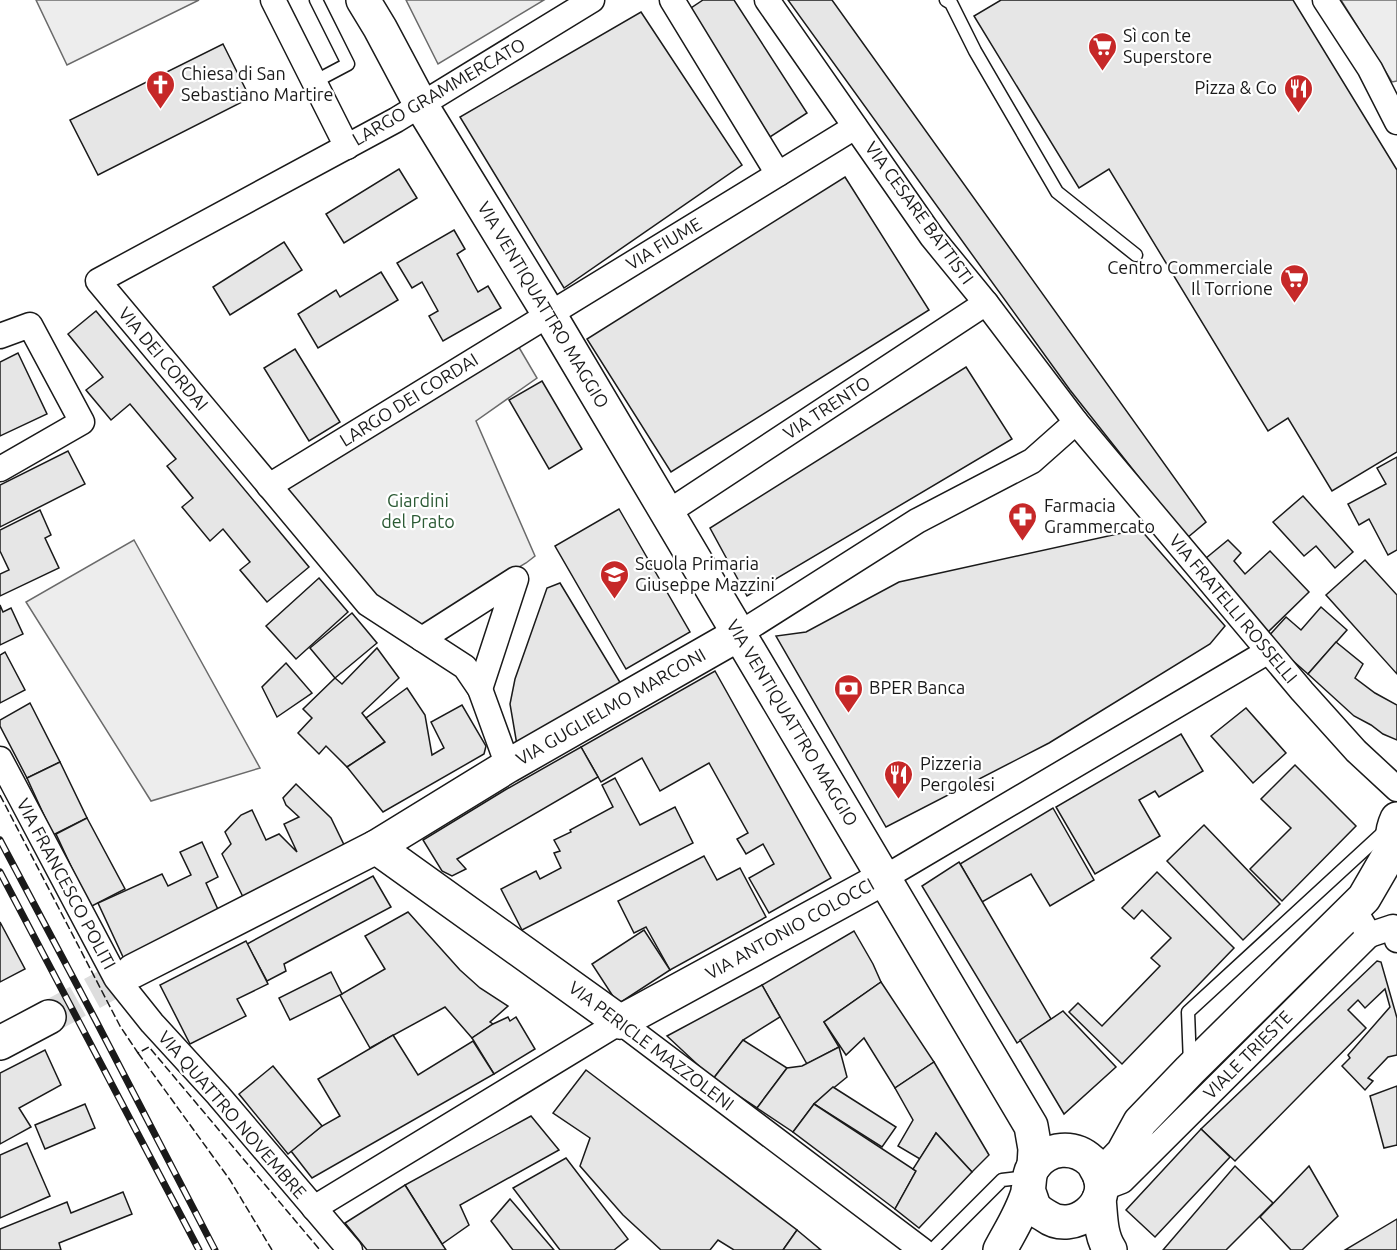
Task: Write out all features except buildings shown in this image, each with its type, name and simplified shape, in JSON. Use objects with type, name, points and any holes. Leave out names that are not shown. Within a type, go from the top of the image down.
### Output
[{"type":"street","name":"LARGO GRAMMERCATO","points":[[273,0],[347,147],[421,105],[592,0]]},
{"type":"street","name":"VIA VENTIQUATTRO MAGGIO","points":[[363,0],[421,105],[549,314],[1031,1126],[1035,1149],[1031,1178]]},
{"type":"street","points":[[672,0],[778,174]]},
{"type":"street","name":"VIA CESARE BATTISTI","points":[[767,0],[932,237],[986,303],[1076,422]]},
{"type":"street","points":[[1325,0],[1370,69],[1397,122]]},
{"type":"street","name":"VIA FIUME","points":[[549,314],[855,127]]},
{"type":"street","name":"VIA DEI CORDAI","points":[[347,147],[98,281],[368,604],[465,667],[480,689],[508,766]]},
{"type":"street","name":"VIA TRENTO","points":[[667,513],[986,303]]},
{"type":"street","name":"LARGO DEI CORDAI","points":[[269,486],[549,314]]},
{"type":"street","points":[[0,336],[30,325],[82,422],[0,469]]},
{"type":"street","name":"VIA GUGLIELMO MARCONI","points":[[125,974],[376,847],[508,766],[739,634],[917,521],[1032,461],[1076,422]]},
{"type":"street","name":"VIA FRATELLI ROSSELLI","points":[[1076,422],[1268,652],[1356,752],[1396,826]]},
{"type":"street","points":[[422,639],[516,579],[480,689]]},
{"type":"street","name":"VIA ANTONIO COLOCCI","points":[[314,1208],[620,1022],[884,878],[1268,652]]},
{"type":"street","name":"VIA FRANCESCO POLITI","points":[[0,759],[125,974]]},
{"type":"street","name":"VIALE TRIESTE","points":[[1100,1188],[1122,1181],[1362,914],[1396,826]]},
{"type":"street","name":"VIA PERICLE MAZZOLENI","points":[[376,847],[620,1022],[922,1250]]},
{"type":"street","name":"VIALE TRIESTE","points":[[1000,1250],[1029,1232],[1088,1214],[1100,1188],[1140,1122],[1190,1070],[1362,914],[1397,887]]},
{"type":"street","points":[[1362,914],[1393,927],[1397,940]]},
{"type":"street","name":"VIA QUATTRO NOVEMBRE","points":[[125,974],[152,1023],[218,1095],[350,1250]]},
{"type":"street","points":[[0,1043],[49,1017]]},
{"type":"street","name":"VIALE TRIESTE","points":[[1000,1250],[1017,1220],[1031,1178],[1046,1154],[1069,1150],[1140,1122]]},
{"type":"street","name":"VIA VENTIQUATTRO MAGGIO","points":[[1031,1126],[1069,1150]]},
{"type":"street","points":[[1069,1150],[1092,1161],[1100,1188],[1101,1223],[1107,1246]]},
{"type":"street","points":[[1031,1178],[1036,1209],[1107,1246]]},
{"type":"lane","points":[[314,82],[348,64],[316,0]]},
{"type":"lane","points":[[946,0],[951,3],[975,51],[1058,192],[1136,255]]},
{"type":"lane","name":"VIALE TRIESTE","points":[[1190,1070],[1188,1012],[1396,826]]},
{"type":"lane","name":"VIALE TRIESTE","points":[[932,1250],[1002,1180],[1031,1178]]},
{"type":"shaded area","points":[[36,0],[199,0],[67,65]]},
{"type":"shaded area","points":[[406,0],[544,0],[438,64]]},
{"type":"shaded area","points":[[1341,0],[1397,0],[1397,81],[1392,82]]},
{"type":"shaded area","name":"Giardini del Prato","points":[[517,344],[537,378],[476,421],[535,556],[416,628],[373,599],[283,489]]},
{"type":"shaded area","points":[[134,540],[260,768],[151,801],[26,602]]},
{"type":"tunnel","points":[[49,1017],[133,971]]},
{"type":"railway","points":[[0,840],[215,1250]]},
{"type":"railway","points":[[0,872],[199,1250]]},
{"type":"fence","points":[[0,795],[120,1026],[138,1053],[149,1047],[320,1250]]},
{"type":"fence","points":[[138,1053],[230,1180],[272,1250]]},
{"type":"place","name":"Sì con te Superstore","points":[[1102,72]]},
{"type":"place","name":"Chiesa di San Sebastiano Martire","points":[[160,110]]},
{"type":"place","name":"Pizza & Co","points":[[1298,114]]},
{"type":"place","name":"Centro Commerciale Il Torrione","points":[[1294,304]]},
{"type":"place","name":"Farmacia Grammercato","points":[[1023,542]]},
{"type":"place","name":"Scuola Primaria Giuseppe Mazzini","points":[[614,600]]},
{"type":"place","name":"BPER Banca","points":[[848,714]]},
{"type":"place","name":"Pizzeria Pergolesi","points":[[899,800]]}]
